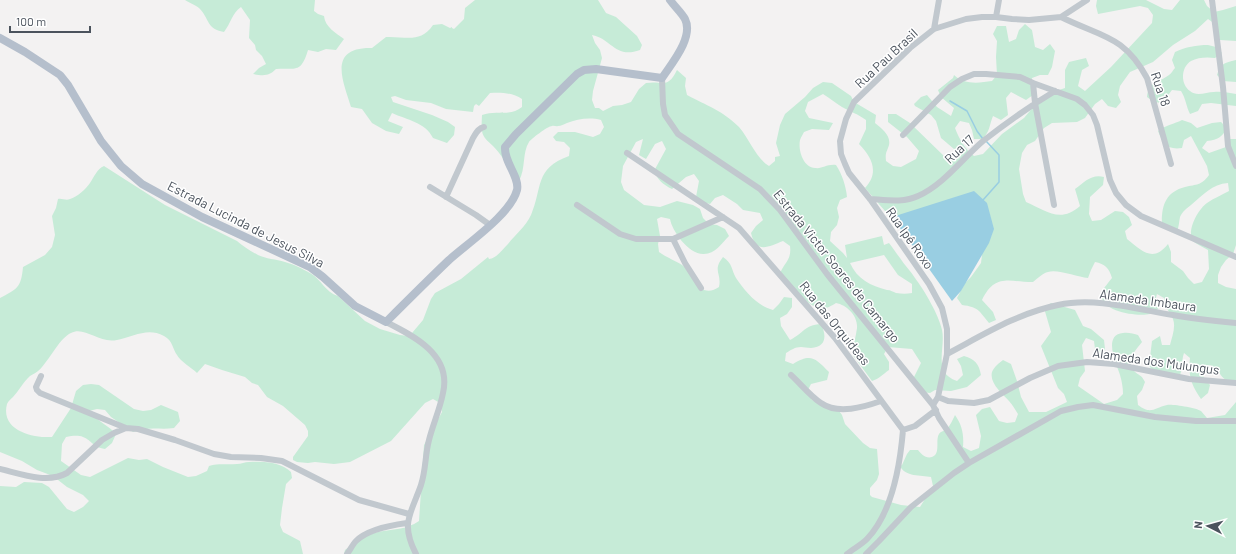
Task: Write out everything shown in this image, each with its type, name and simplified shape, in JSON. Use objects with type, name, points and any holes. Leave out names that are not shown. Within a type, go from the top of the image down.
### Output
[{"type":"main road","points":[[386,322],[449,260],[490,225],[512,202],[517,190],[517,182],[506,159],[505,147],[516,134],[577,74],[584,70],[596,69],[662,78],[679,53],[686,38],[687,31],[686,20],[670,0]]},
{"type":"main road","name":"Estrada Lucinda de Jesus Silva","points":[[0,38],[25,52],[60,75],[68,85],[101,141],[125,170],[142,184],[202,218],[310,268],[323,277],[355,306],[386,322]]},
{"type":"street","points":[[934,29],[938,0]]},
{"type":"street","points":[[996,17],[999,0]]},
{"type":"street","name":"Rua Pau Brasil","points":[[840,140],[846,119],[854,102],[910,48],[934,29],[966,19],[996,17],[1029,20],[1061,17],[1087,0]]},
{"type":"street","points":[[1212,0],[1223,87],[1228,146],[1236,166]]},
{"type":"street","name":"Rua 18","points":[[1061,17],[1117,42],[1129,52],[1140,65],[1150,85],[1172,164]]},
{"type":"street","points":[[903,135],[950,87],[962,79],[974,74],[1020,77],[1077,98],[1085,105],[1093,115],[1097,125],[1110,180],[1116,193],[1126,204],[1141,216],[1236,257]]},
{"type":"street","name":"Estrada Victor Soares de Camargo","points":[[662,78],[663,104],[666,115],[678,134],[760,190],[780,210],[827,274],[935,407],[939,418],[969,463]]},
{"type":"street","points":[[1033,83],[1035,103],[1054,205]]},
{"type":"street","name":"Rua 17","points":[[870,199],[902,200],[917,197],[931,189],[983,142],[1035,103],[1055,91]]},
{"type":"street","points":[[446,197],[473,138],[478,130],[484,127]]},
{"type":"street","name":"Rua Ipê Roxo","points":[[840,140],[841,154],[850,173],[870,199],[929,284],[942,308],[947,329],[947,354],[938,397]]},
{"type":"street","name":"Rua das Orquídeas","points":[[627,153],[739,228],[835,338],[903,430]]},
{"type":"street","points":[[430,187],[490,225]]},
{"type":"street","points":[[577,205],[620,234],[636,239],[673,239],[723,217]]},
{"type":"street","points":[[673,239],[685,263],[701,288]]},
{"type":"street","name":"Alameda Imbaura","points":[[947,354],[1020,316],[1059,304],[1105,303],[1199,319],[1236,322]]},
{"type":"street","name":"Estrada Lucinda de Jesus Silva","points":[[386,322],[414,336],[435,355],[441,363],[445,376],[444,392],[429,442],[422,484],[409,514],[407,523],[410,540],[416,554]]},
{"type":"street","name":"Alameda dos Mulungus","points":[[938,397],[954,402],[974,403],[989,400],[1030,378],[1058,366],[1087,362],[1114,364],[1189,379],[1236,384]]},
{"type":"street","points":[[791,375],[819,402],[827,407],[843,409],[863,407],[881,401]]},
{"type":"street","points":[[41,376],[36,387],[36,390],[40,393],[126,428],[138,429],[214,454],[231,457],[261,458],[282,461],[359,500],[409,514]]},
{"type":"street","points":[[847,554],[866,540],[876,528],[885,510],[893,490],[897,473],[903,430],[915,426],[935,407],[938,397]]},
{"type":"street","points":[[866,554],[911,507],[969,463],[1061,411],[1093,405],[1155,417],[1196,421],[1236,421]]},
{"type":"street","points":[[0,469],[41,478],[54,478],[61,476],[67,473],[102,440],[126,428]]},
{"type":"street","points":[[347,554],[361,537],[387,526],[407,523]]},
{"type":"green space","points":[[185,0],[315,0],[314,11],[324,16],[329,27],[344,39],[336,50],[326,49],[318,52],[308,50],[303,63],[297,68],[276,69],[266,75],[253,74],[266,64],[249,38],[250,20],[241,7],[238,9],[224,32],[214,29],[199,8]]},
{"type":"green space","points":[[475,0],[598,0],[606,13],[616,17],[637,36],[642,45],[640,50],[625,52],[619,50],[599,37],[592,35],[600,50],[602,58],[593,91],[592,100],[595,108],[599,108],[603,111],[613,106],[631,102],[639,89],[646,83],[667,82],[677,70],[686,78],[685,86],[687,95],[720,112],[733,121],[743,132],[764,163],[769,166],[775,161],[775,157],[780,156],[776,143],[780,125],[785,114],[813,88],[823,82],[832,83],[851,96],[854,102],[876,115],[875,123],[889,138],[886,161],[893,166],[901,167],[916,159],[919,151],[907,137],[888,122],[888,114],[896,114],[910,123],[946,158],[954,157],[954,149],[941,138],[936,121],[931,115],[914,104],[921,97],[927,95],[937,107],[951,116],[954,108],[941,97],[938,90],[953,78],[954,75],[967,82],[977,83],[992,81],[997,75],[997,41],[993,34],[997,26],[1006,26],[1009,42],[1016,39],[1019,30],[1025,24],[1032,30],[1035,47],[1043,50],[1050,44],[1055,51],[1052,67],[1048,75],[1040,75],[1032,78],[1033,95],[1026,100],[1011,92],[1006,98],[1008,115],[1001,120],[993,116],[988,131],[982,139],[974,139],[969,123],[960,121],[955,128],[960,140],[974,156],[983,154],[1002,134],[1024,118],[1040,99],[1047,94],[1065,88],[1065,70],[1069,62],[1086,58],[1089,66],[1082,70],[1078,86],[1085,91],[1111,67],[1152,23],[1153,15],[1148,8],[1140,6],[1098,14],[1096,6],[1097,0],[1146,0],[1164,9],[1172,10],[1180,0],[1204,0],[1207,6],[1214,12],[1236,6],[1236,41],[1220,40],[1215,24],[1208,19],[1195,31],[1173,45],[1153,62],[1130,72],[1120,86],[1118,95],[1121,102],[1116,108],[1108,106],[1102,99],[1095,104],[1085,118],[1077,122],[1052,123],[1044,128],[1035,141],[1027,145],[1022,153],[1019,169],[1023,194],[1026,202],[1046,212],[1059,215],[1073,211],[1080,206],[1075,189],[1085,181],[1092,178],[1099,176],[1104,177],[1103,185],[1090,197],[1089,214],[1092,221],[1101,220],[1115,211],[1123,212],[1129,217],[1132,225],[1125,231],[1127,239],[1143,251],[1152,254],[1163,250],[1168,244],[1171,252],[1171,262],[1183,271],[1194,284],[1202,282],[1209,269],[1208,250],[1194,242],[1192,238],[1191,233],[1194,221],[1203,206],[1229,191],[1228,183],[1217,185],[1212,188],[1185,210],[1180,217],[1177,232],[1162,226],[1162,213],[1169,197],[1178,189],[1201,183],[1209,175],[1207,166],[1191,136],[1184,140],[1182,148],[1173,148],[1164,143],[1158,131],[1182,120],[1191,123],[1197,128],[1212,123],[1221,122],[1227,128],[1223,134],[1217,139],[1207,141],[1202,148],[1209,153],[1226,147],[1230,139],[1236,139],[1236,245],[1233,254],[1221,267],[1218,275],[1218,283],[1226,287],[1236,289],[1236,383],[1227,381],[1214,367],[1210,365],[1202,370],[1204,378],[1210,385],[1208,393],[1201,399],[1191,380],[1189,370],[1190,358],[1184,353],[1179,378],[1155,372],[1149,366],[1152,341],[1160,336],[1162,345],[1170,345],[1173,332],[1173,319],[1166,307],[1164,298],[1157,294],[1155,301],[1158,309],[1150,314],[1128,314],[1112,309],[1106,305],[1102,299],[1102,293],[1112,278],[1108,269],[1101,264],[1095,262],[1088,278],[1052,271],[1044,274],[1033,282],[998,282],[987,291],[982,300],[993,312],[996,320],[989,323],[975,308],[962,305],[957,298],[965,283],[981,263],[981,246],[989,240],[992,230],[892,219],[865,188],[872,177],[873,171],[871,160],[859,144],[866,129],[866,120],[842,107],[823,94],[808,102],[805,111],[809,118],[833,123],[829,130],[812,129],[804,132],[800,140],[800,148],[804,161],[811,167],[818,168],[836,165],[846,189],[847,197],[840,200],[837,208],[839,217],[837,225],[831,232],[830,241],[847,258],[845,245],[882,236],[884,245],[889,243],[923,289],[938,317],[943,337],[942,366],[945,372],[949,377],[957,381],[963,375],[961,366],[957,359],[964,356],[974,360],[978,365],[981,375],[967,387],[951,391],[935,390],[930,393],[922,392],[913,379],[921,363],[912,349],[888,347],[884,354],[889,362],[889,370],[879,378],[872,381],[852,354],[857,328],[854,315],[844,306],[836,303],[823,308],[813,306],[779,276],[790,255],[790,246],[783,241],[768,247],[759,246],[756,244],[751,233],[763,220],[760,213],[743,210],[723,195],[715,198],[710,204],[702,202],[696,197],[699,181],[694,174],[686,177],[672,189],[661,182],[654,171],[666,149],[662,141],[655,144],[646,159],[639,155],[643,139],[636,142],[623,166],[621,182],[624,190],[644,205],[660,207],[677,201],[693,205],[700,209],[703,218],[709,224],[717,225],[725,229],[729,236],[718,248],[708,254],[704,254],[693,251],[687,247],[674,230],[670,219],[661,217],[657,219],[660,236],[658,244],[659,252],[685,267],[704,290],[710,291],[719,287],[720,282],[718,266],[723,257],[730,264],[736,278],[743,288],[757,302],[767,308],[773,310],[784,297],[792,298],[792,307],[787,314],[780,318],[781,326],[790,340],[807,328],[821,324],[824,333],[824,340],[820,346],[811,348],[799,347],[793,349],[786,353],[785,361],[793,364],[809,358],[816,360],[829,372],[827,380],[811,384],[807,392],[812,400],[837,408],[842,415],[845,424],[863,443],[870,448],[877,449],[879,474],[877,480],[870,488],[870,495],[872,497],[901,505],[920,507],[933,486],[931,477],[909,474],[902,470],[900,466],[910,450],[918,450],[926,457],[932,457],[935,455],[939,434],[948,428],[955,415],[962,430],[963,447],[971,451],[979,448],[981,436],[976,415],[982,409],[990,407],[999,421],[1007,423],[1015,422],[1018,414],[994,384],[992,376],[994,368],[1003,360],[1011,364],[1021,397],[1029,412],[1046,412],[1067,402],[1064,394],[1058,388],[1041,346],[1051,332],[1044,308],[1051,303],[1075,310],[1083,326],[1091,329],[1104,340],[1105,349],[1101,355],[1095,349],[1094,341],[1086,338],[1082,345],[1085,371],[1080,378],[1078,386],[1104,404],[1117,400],[1123,394],[1123,387],[1112,351],[1112,345],[1113,339],[1117,335],[1125,333],[1138,335],[1142,342],[1132,355],[1131,363],[1134,371],[1141,376],[1145,382],[1142,390],[1137,396],[1138,405],[1142,408],[1152,410],[1167,405],[1179,406],[1201,411],[1207,418],[1225,415],[1236,402],[1236,554],[344,554],[345,550],[369,535],[404,528],[419,521],[424,445],[442,412],[440,403],[433,399],[425,403],[391,441],[350,462],[334,464],[297,462],[293,460],[293,457],[308,436],[308,431],[305,425],[283,406],[267,397],[258,385],[252,383],[245,377],[205,364],[197,373],[183,362],[175,352],[169,340],[158,333],[152,332],[140,334],[110,341],[76,331],[67,335],[59,343],[41,369],[28,378],[8,402],[6,413],[13,427],[28,434],[52,437],[71,408],[76,391],[83,385],[91,384],[99,385],[134,409],[143,411],[151,410],[161,405],[178,412],[180,421],[174,428],[148,429],[133,432],[111,417],[105,410],[97,409],[89,411],[95,418],[116,434],[112,443],[105,449],[97,447],[81,436],[66,437],[62,444],[61,461],[81,475],[90,477],[128,458],[139,460],[147,459],[188,477],[196,476],[207,471],[209,466],[248,462],[277,464],[291,472],[292,478],[286,484],[280,525],[283,532],[300,541],[303,554],[0,554],[0,486],[16,487],[24,482],[42,483],[49,487],[67,509],[74,512],[83,507],[89,501],[83,495],[67,487],[53,476],[0,452],[0,298],[17,287],[21,279],[23,267],[45,255],[52,247],[55,235],[52,216],[58,199],[68,200],[78,195],[84,190],[102,167],[104,166],[165,205],[237,241],[258,255],[288,263],[310,273],[365,321],[380,329],[400,335],[408,336],[423,320],[431,299],[435,293],[461,279],[488,257],[489,259],[497,255],[523,227],[531,215],[541,180],[545,173],[558,161],[569,156],[570,148],[564,142],[556,141],[553,137],[558,132],[575,132],[593,137],[600,134],[604,127],[601,120],[579,120],[560,126],[553,126],[530,140],[527,146],[523,171],[519,181],[511,178],[509,170],[502,157],[483,136],[482,115],[513,112],[522,107],[522,99],[507,93],[490,93],[479,106],[476,104],[474,106],[473,112],[446,109],[431,103],[406,100],[395,96],[391,97],[393,102],[432,115],[455,127],[454,135],[447,143],[433,138],[425,128],[415,122],[392,113],[388,121],[403,127],[399,134],[386,131],[372,123],[362,109],[351,107],[342,77],[343,59],[349,53],[358,49],[372,48],[386,37],[412,38],[423,35],[433,25],[442,24],[454,29],[464,19],[465,8]],"holes":[[[884,255],[898,275],[912,284],[912,293],[896,293],[870,284],[856,273],[850,263]]]},
{"type":"green space","points":[[1199,45],[1216,47],[1222,53],[1215,58],[1206,57],[1191,61],[1185,67],[1183,80],[1187,88],[1196,94],[1219,92],[1236,94],[1236,106],[1211,103],[1202,104],[1198,111],[1190,114],[1181,91],[1172,90],[1162,103],[1154,102],[1147,97],[1152,85],[1165,78],[1175,68],[1172,60],[1175,52]]},
{"type":"green space","points":[[1236,60],[1236,82],[1223,81],[1217,75],[1220,68],[1226,63]]},
{"type":"water","points":[[974,191],[987,203],[994,229],[989,243],[961,291],[952,301],[892,217]]},
{"type":"waterway","points":[[950,101],[967,111],[977,131],[983,139]]},
{"type":"waterway","points":[[983,200],[999,182],[999,155],[986,141]]}]
